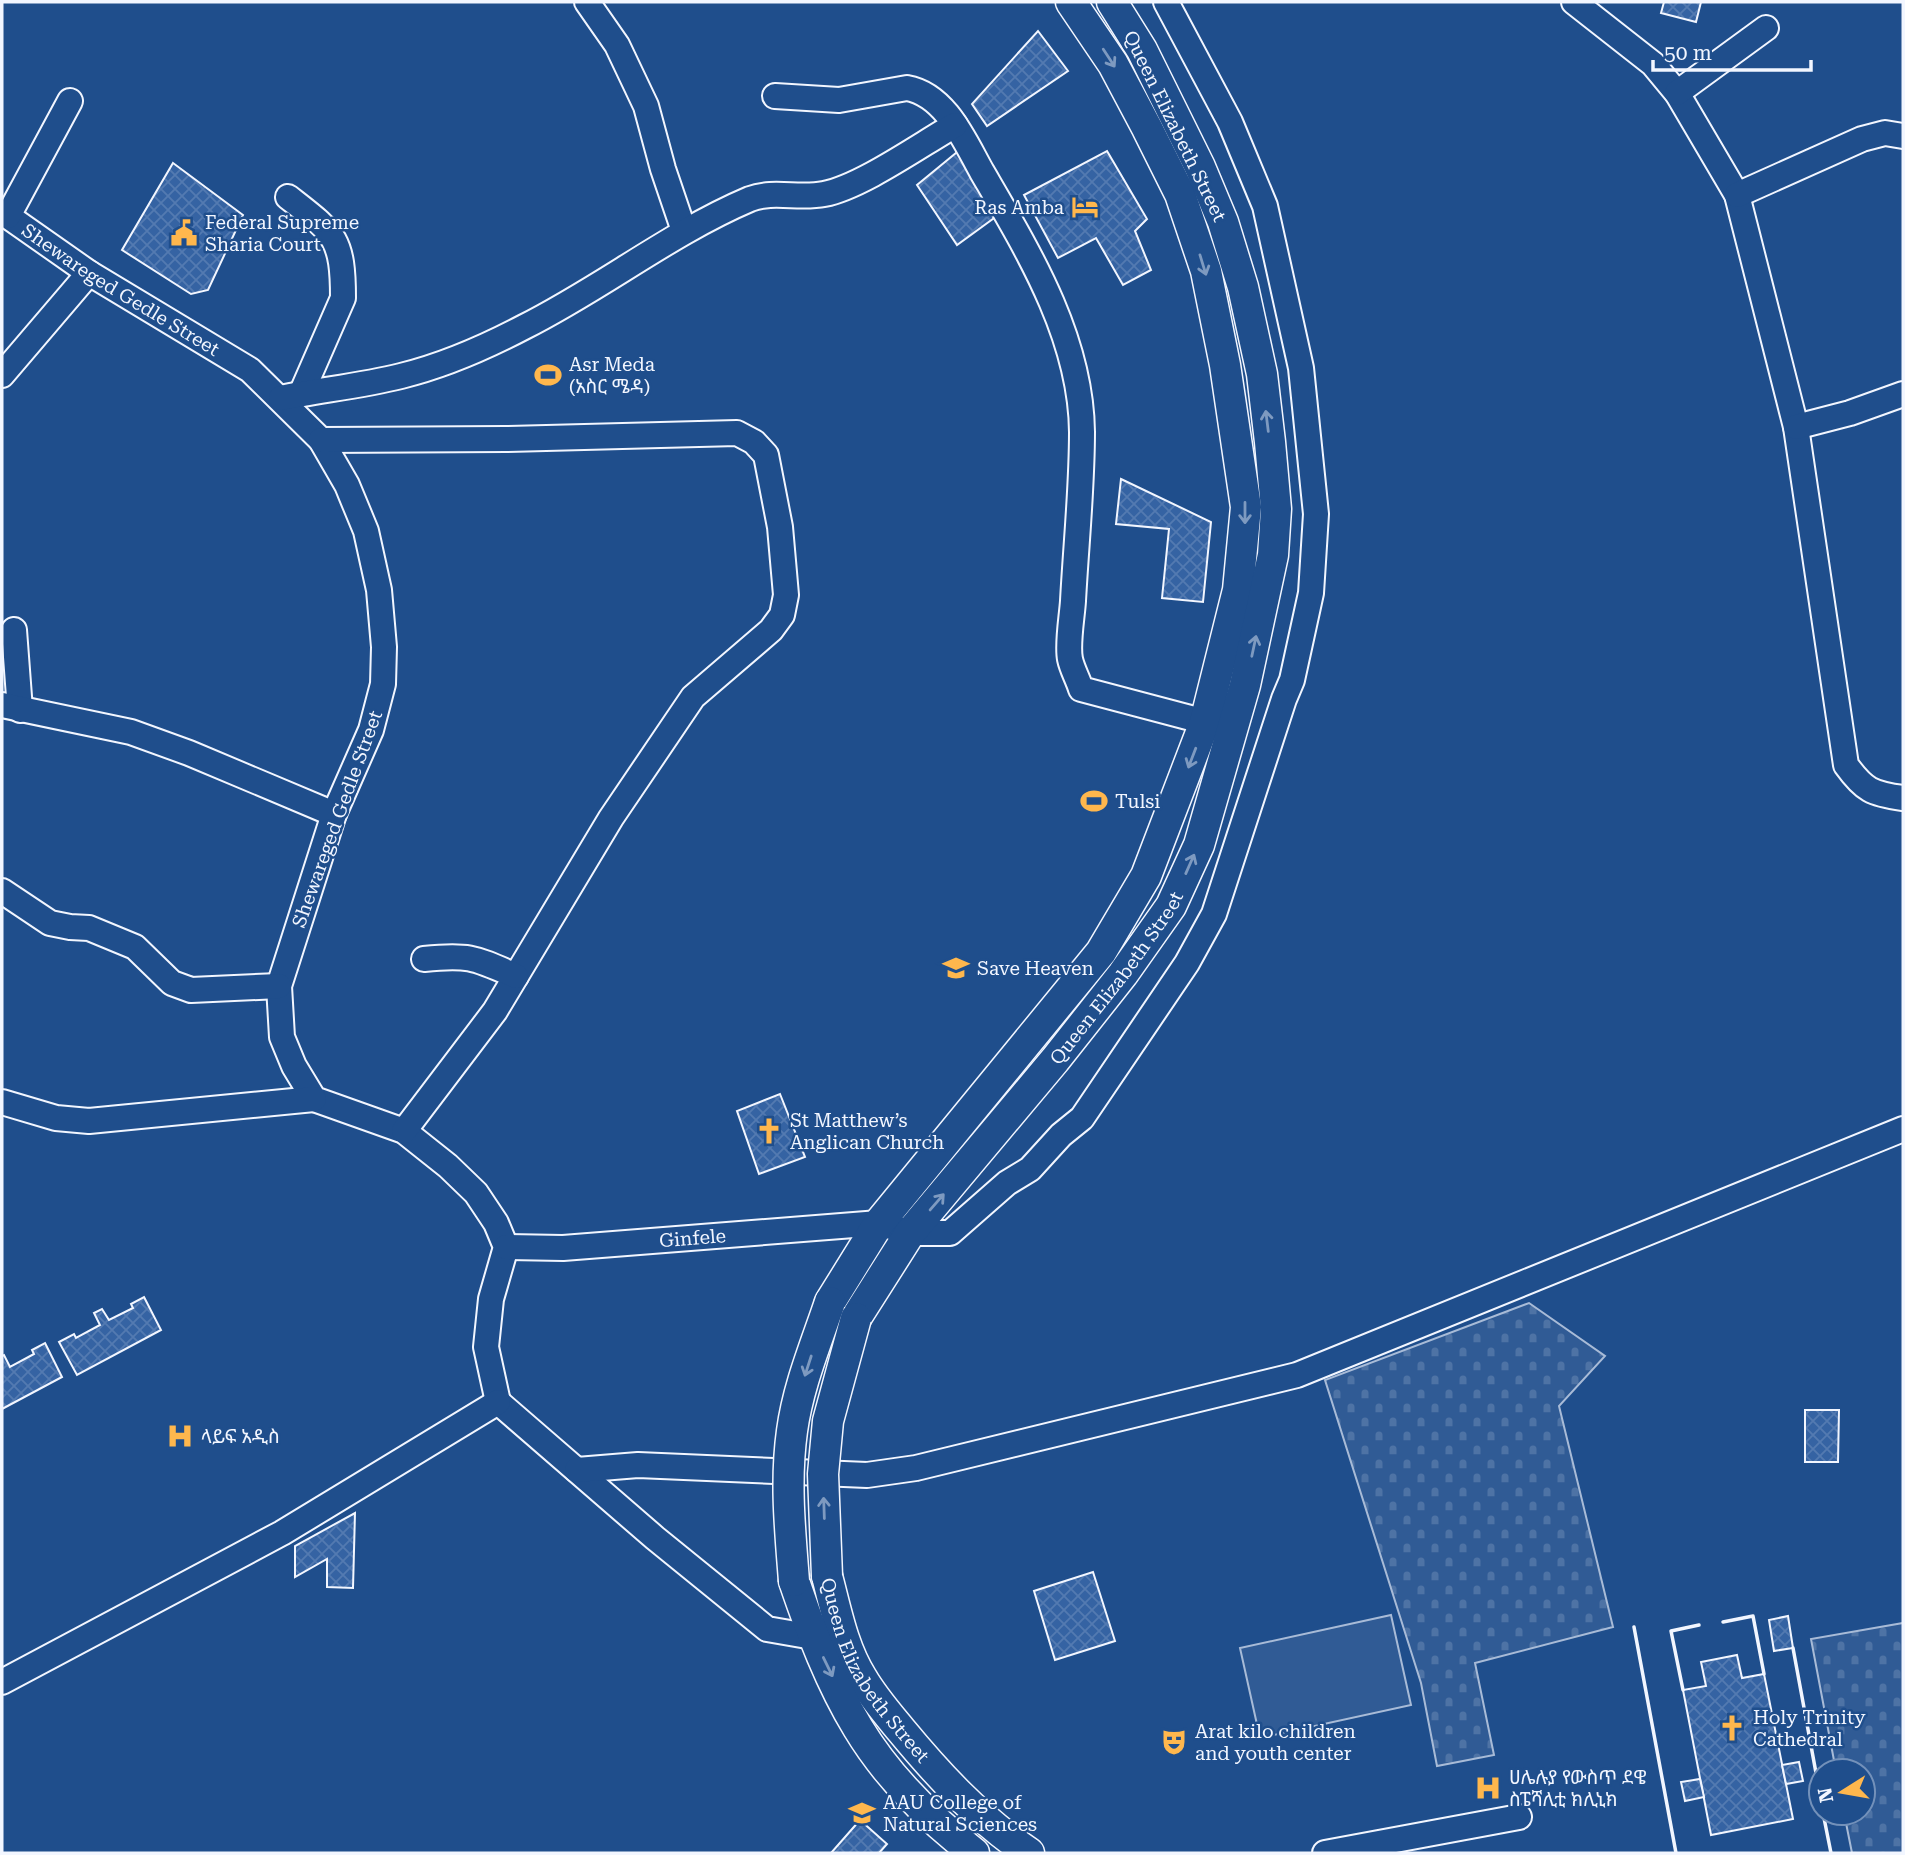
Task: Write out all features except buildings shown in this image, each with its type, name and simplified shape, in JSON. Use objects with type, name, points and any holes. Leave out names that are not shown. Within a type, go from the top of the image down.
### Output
[{"type":"main road","name":"Queen Elizabeth Street","points":[[1028,1853],[964,1801],[926,1761],[861,1677],[845,1641],[827,1576],[823,1474],[828,1421],[856,1318],[910,1233],[1055,1060],[1123,974],[1171,906],[1199,845],[1243,550],[1245,508],[1225,365],[1206,271],[1180,194],[1113,64],[1071,2]]},
{"type":"main road","name":"Queen Elizabeth Street","points":[[974,1853],[950,1835],[903,1788],[859,1729],[813,1637],[794,1581],[787,1497],[792,1429],[805,1374],[830,1302],[879,1223],[1101,952],[1146,876],[1219,725],[1245,685],[1273,555],[1276,509],[1262,374],[1242,287],[1223,222],[1200,167],[1142,50],[1112,2]]},
{"type":"street","points":[[587,2],[617,45],[646,106],[684,231]]},
{"type":"street","points":[[879,1223],[910,1233],[950,1233],[1007,1183],[1030,1169],[1061,1135],[1082,1118],[1188,963],[1214,914],[1292,680],[1311,593],[1316,514],[1301,368],[1268,220],[1252,174],[1230,122],[1166,2]]},
{"type":"street","points":[[1574,2],[1653,64],[1677,93],[1737,195],[1796,427],[1846,765],[1860,785],[1882,795],[1903,797]]},
{"type":"street","points":[[1677,93],[1766,28]]},
{"type":"street","points":[[775,96],[839,100],[907,88],[918,90],[934,100],[955,125],[1040,275],[1067,343],[1078,391],[1082,429],[1069,658],[1082,689],[1219,725]]},
{"type":"street","points":[[5,214],[70,101]]},
{"type":"street","points":[[291,396],[402,376],[472,351],[525,327],[684,231],[753,198],[770,194],[801,197],[826,194],[860,180],[955,125]]},
{"type":"street","points":[[1737,195],[1862,139],[1885,133],[1903,136]]},
{"type":"street","points":[[288,197],[325,226],[335,239],[341,258],[343,284],[343,298],[291,396]]},
{"type":"street","name":"Shewareged Gedle Street","points":[[5,214],[89,273],[291,396],[347,485],[366,531],[379,590],[384,647],[383,684],[371,730],[334,814],[279,986],[282,1037],[314,1099]]},
{"type":"street","points":[[2,375],[89,273]]},
{"type":"street","points":[[1796,427],[1850,413],[1903,394]]},
{"type":"street","points":[[321,440],[506,439],[737,433],[754,442],[766,455],[780,527],[786,595],[782,615],[771,631],[692,697],[611,818],[495,1011],[404,1131]]},
{"type":"street","points":[[14,630],[11,707],[131,732],[190,753],[334,814]]},
{"type":"street","points":[[2,891],[50,923],[89,928],[135,947],[172,983],[191,990],[279,986]]},
{"type":"street","points":[[424,959],[473,957],[516,975]]},
{"type":"street","points":[[2,1102],[56,1118],[89,1121],[314,1099],[404,1131],[448,1166],[476,1193],[496,1223],[506,1247],[491,1300],[486,1347],[498,1402],[767,1629],[813,1637]]},
{"type":"street","points":[[577,1471],[638,1465],[867,1475],[930,1465],[1297,1375],[1903,1129]]},
{"type":"street","name":"Ginfele","points":[[506,1247],[563,1248],[879,1223]]},
{"type":"street","points":[[2,1682],[282,1533],[498,1402]]},
{"type":"street","points":[[1325,1853],[1518,1817]]},
{"type":"shaded area","points":[[1391,1615],[1411,1705],[1260,1738],[1240,1648]]},
{"type":"green space","points":[[1529,1303],[1605,1356],[1559,1406],[1613,1627],[1475,1663],[1494,1755],[1437,1766],[1421,1683],[1325,1380]]},
{"type":"green space","points":[[1903,1623],[1903,1853],[1852,1853],[1847,1827],[1877,1827],[1877,1757],[1833,1757],[1811,1639]]},
{"type":"wall","points":[[1723,1622],[1753,1616],[1764,1674]]},
{"type":"wall","points":[[1683,1690],[1671,1631],[1699,1625]]},
{"type":"wall","points":[[1634,1627],[1676,1853]]},
{"type":"wall","points":[[1793,1648],[1813,1757]]},
{"type":"wall","points":[[1826,1827],[1831,1853]]},
{"type":"place","name":"Ras Amba","points":[[1085,207]]},
{"type":"place","name":"Federal Supreme Sharia Court","points":[[184,233]]},
{"type":"place","name":"Asr Meda (አስር ሜዳ)","points":[[548,375]]},
{"type":"place","name":"Tulsi","points":[[1094,801]]},
{"type":"place","name":"Save Heaven","points":[[956,968]]},
{"type":"place","name":"St Matthew’s Anglican Church","points":[[769,1131]]},
{"type":"place","name":"ላይፍ አዲስ","points":[[180,1436]]},
{"type":"place","name":"Holy Trinity Cathedral","points":[[1732,1728]]},
{"type":"place","name":"Arat kilo children and youth center","points":[[1174,1742]]},
{"type":"place","name":"ሀሌሉያ የውስጥ ደዌ ስፔሻሊቲ ክሊኒክ","points":[[1488,1788]]},
{"type":"place","name":"AAU College of Natural Sciences","points":[[862,1813]]}]
